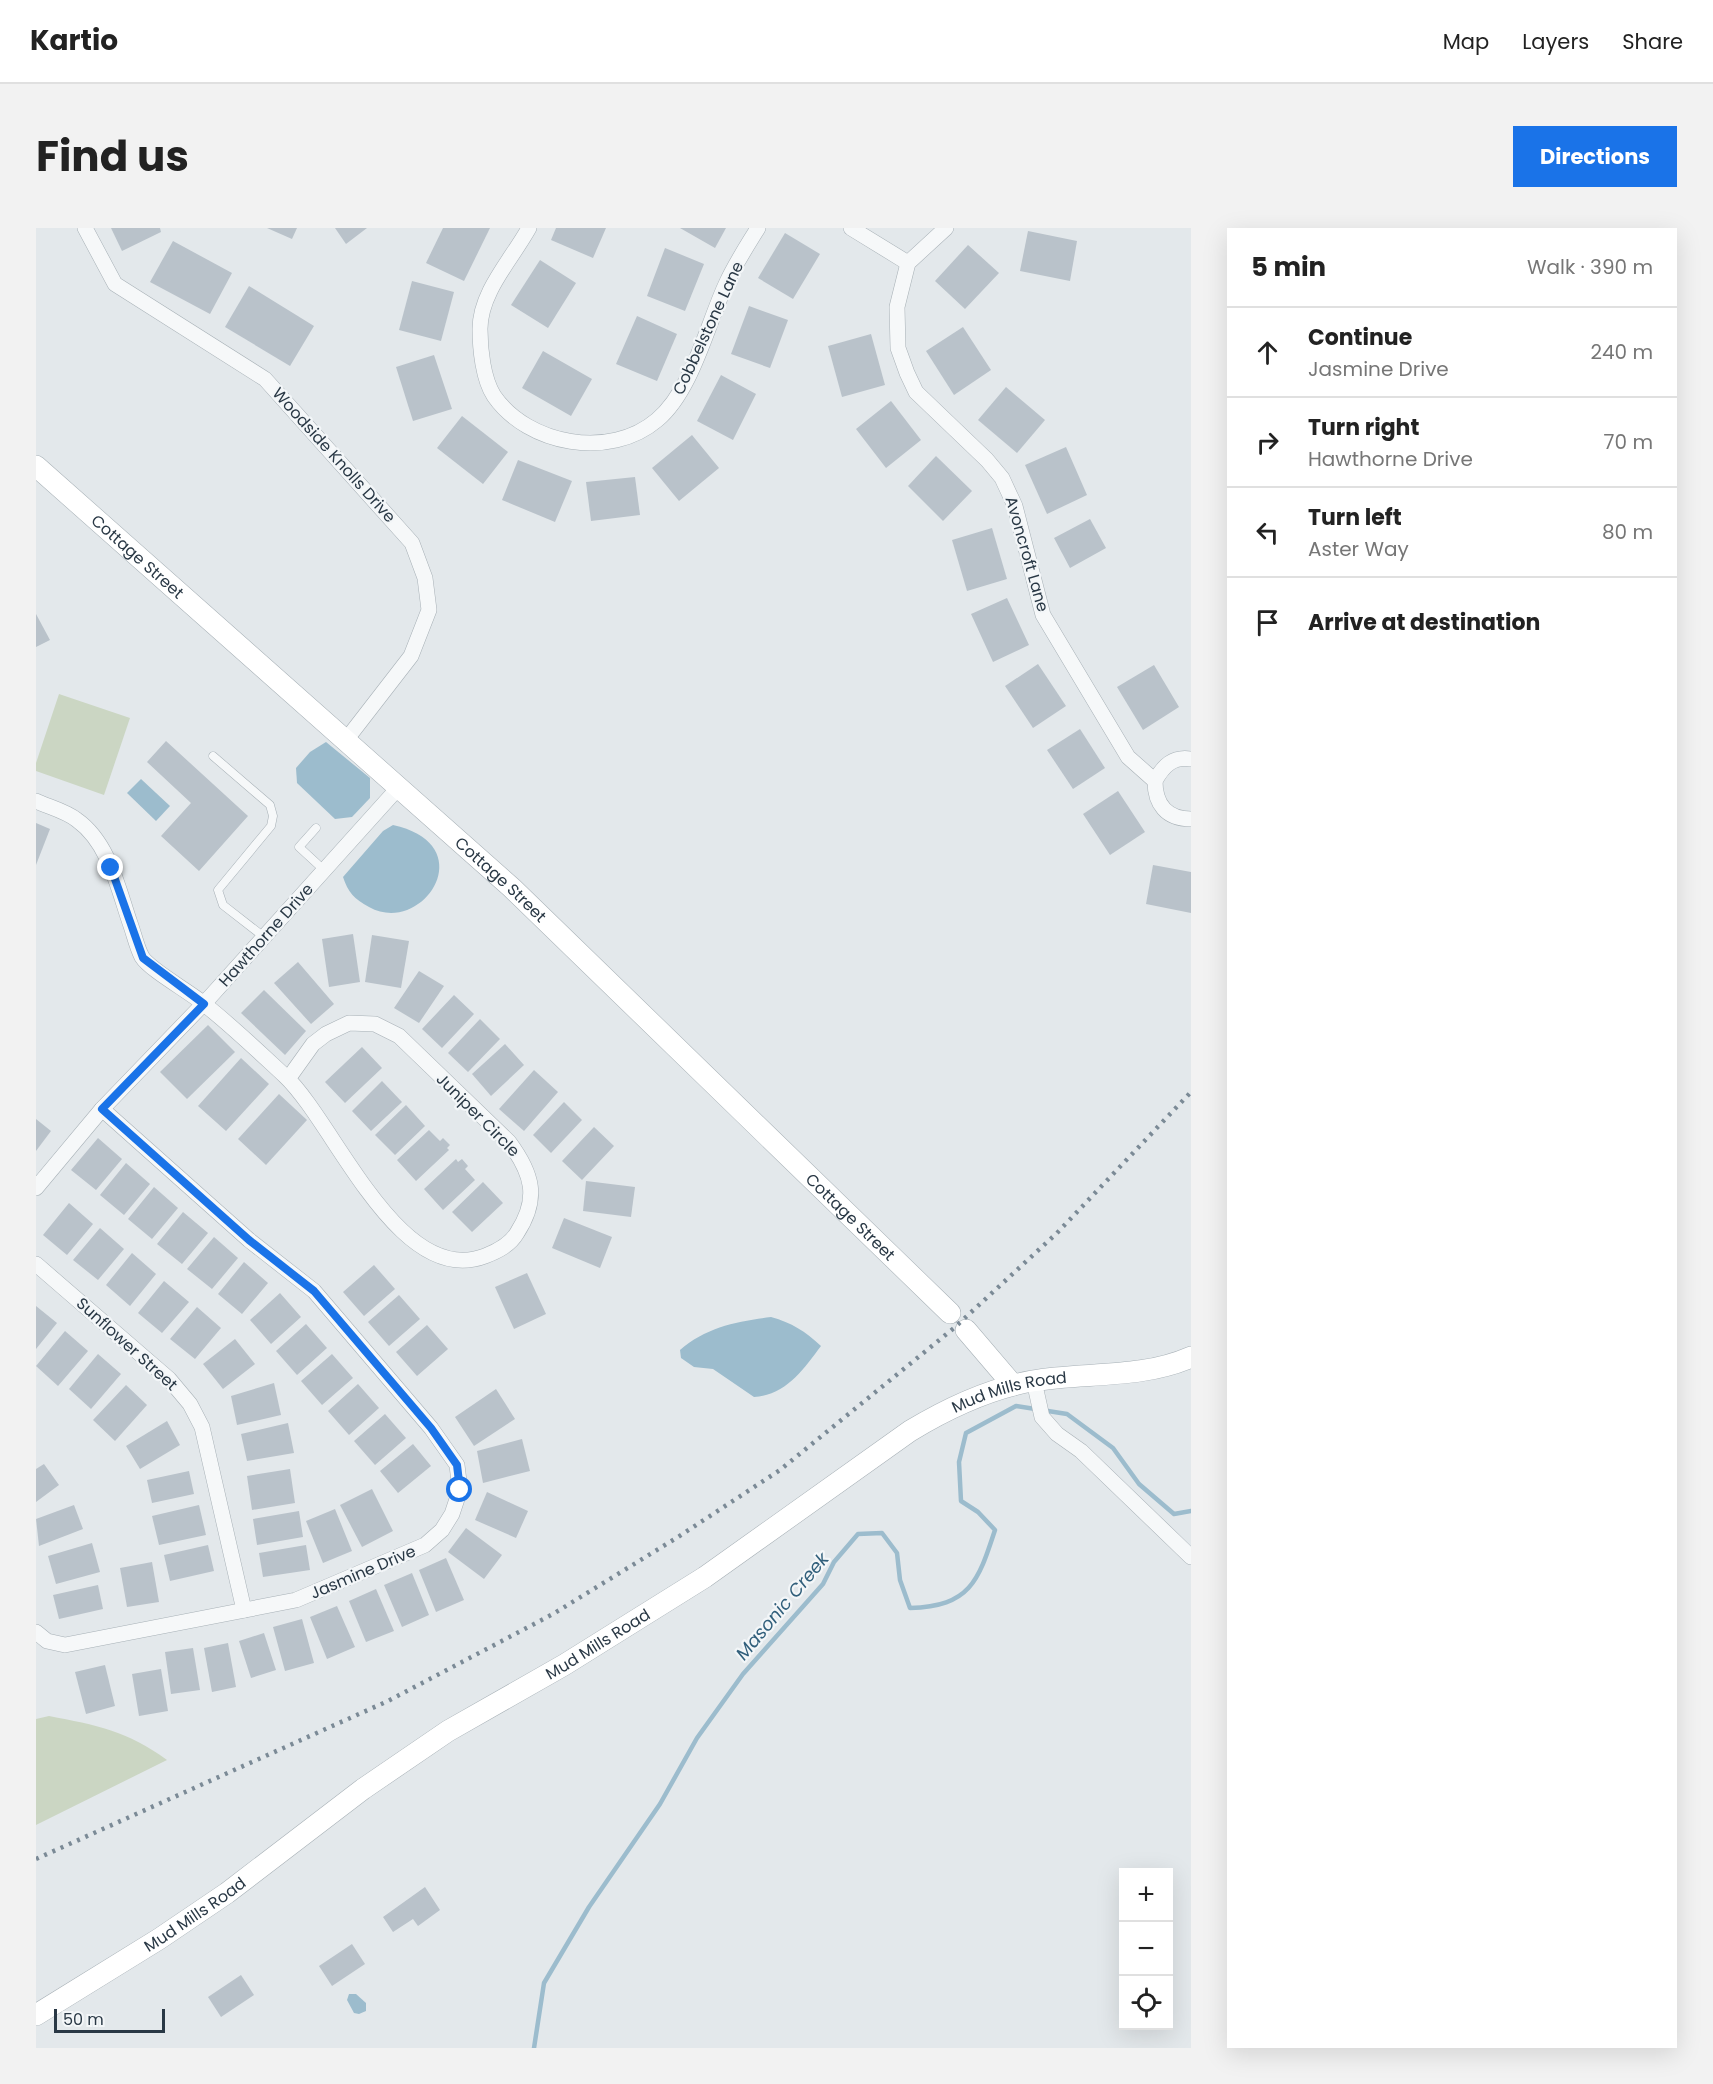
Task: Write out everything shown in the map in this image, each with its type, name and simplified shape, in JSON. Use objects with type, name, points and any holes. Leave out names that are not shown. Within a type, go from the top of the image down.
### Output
[{"type":"street","name":"Woodside Knolls Drive","points":[[85,228],[115,284],[265,379],[412,543],[425,578],[429,610],[411,656],[346,740]]},
{"type":"street","name":"Cobbelstone Lane","points":[[529,228],[484,304],[480,328],[487,378],[494,395],[533,430],[571,442],[616,440],[639,432],[657,420],[680,393],[728,281],[758,228]]},
{"type":"street","points":[[851,228],[908,263],[946,228]]},
{"type":"street","name":"Avoncroft Lane","points":[[908,263],[897,307],[898,348],[916,392],[987,460],[1002,478],[1016,506],[1043,615],[1128,757],[1155,781]]},
{"type":"street","name":"Cottage Street","points":[[36,466],[512,888],[950,1313]]},
{"type":"street","points":[[1191,759],[1175,759],[1166,764],[1155,781],[1158,801],[1163,810],[1181,819],[1191,819]]},
{"type":"street","name":"Hawthorne Drive","points":[[36,1188],[102,1109],[204,1004],[399,787]]},
{"type":"street","name":"Juniper Circle","points":[[36,801],[77,819],[95,836],[111,868],[143,958],[204,1004],[288,1079],[379,1206],[420,1247],[440,1256],[459,1260],[476,1260],[500,1251],[517,1234],[528,1213],[532,1196],[523,1161],[509,1142],[399,1036],[375,1024],[349,1023],[326,1034],[313,1044],[288,1079]]},
{"type":"street","name":"Jasmine Drive","points":[[36,1632],[47,1641],[65,1645],[296,1600],[425,1545],[442,1530],[452,1514],[460,1490],[457,1465],[431,1428],[314,1291],[249,1240],[102,1109]]},
{"type":"street","name":"Sunflower Street","points":[[36,1264],[169,1379],[190,1404],[202,1426],[244,1610]]},
{"type":"street","points":[[966,1330],[1028,1389],[1042,1417],[1058,1434],[1081,1451],[1191,1557]]},
{"type":"street","name":"Mud Mills Road","points":[[36,2015],[159,1939],[227,1893],[363,1789],[448,1731],[564,1665],[705,1577],[910,1431],[945,1410],[984,1394],[1122,1374],[1177,1363],[1191,1357]]},
{"type":"lane","points":[[213,756],[270,805],[272,810],[271,826],[218,890],[223,905],[264,937]]},
{"type":"lane","points":[[316,828],[299,847],[324,870]]},
{"type":"green space","points":[[59,694],[130,718],[104,795],[36,771],[36,763]]},
{"type":"green space","points":[[49,1716],[111,1730],[139,1742],[167,1760],[36,1825],[36,1719]]},
{"type":"water","points":[[326,742],[370,778],[370,798],[352,817],[335,819],[297,783],[296,768],[310,752]]},
{"type":"water","points":[[141,779],[170,806],[156,821],[127,793]]},
{"type":"water","points":[[393,825],[420,835],[435,850],[439,868],[435,885],[424,900],[408,910],[389,913],[369,907],[359,901],[349,891],[343,877],[383,831]]},
{"type":"water","points":[[771,1317],[798,1328],[821,1346],[793,1380],[775,1392],[754,1397],[713,1369],[694,1367],[681,1358],[680,1350],[701,1336],[723,1326]]},
{"type":"water","points":[[349,1994],[356,1994],[366,2003],[366,2011],[359,2014],[354,2013],[347,2000]]},
{"type":"building","points":[[111,228],[160,228],[161,232],[122,251]]},
{"type":"building","points":[[267,228],[297,228],[292,239]]},
{"type":"building","points":[[335,228],[367,228],[346,244]]},
{"type":"building","points":[[443,228],[490,228],[464,281],[426,263]]},
{"type":"building","points":[[556,228],[606,228],[593,258],[551,240]]},
{"type":"building","points":[[680,228],[726,228],[715,248]]},
{"type":"building","points":[[1028,231],[1077,241],[1070,281],[1020,271]]},
{"type":"building","points":[[785,233],[820,254],[793,299],[758,278]]},
{"type":"building","points":[[173,241],[232,273],[210,314],[150,282]]},
{"type":"building","points":[[968,245],[999,273],[965,309],[935,281]]},
{"type":"building","points":[[665,248],[704,264],[685,311],[647,296]]},
{"type":"building","points":[[540,260],[576,283],[548,328],[511,305]]},
{"type":"building","points":[[412,281],[454,292],[441,341],[399,330]]},
{"type":"building","points":[[249,286],[314,326],[290,366],[225,327]]},
{"type":"building","points":[[749,306],[788,320],[770,368],[731,354]]},
{"type":"building","points":[[637,316],[677,334],[657,381],[616,364]]},
{"type":"building","points":[[963,327],[991,370],[954,395],[926,351]]},
{"type":"building","points":[[871,334],[885,385],[842,397],[828,346]]},
{"type":"building","points":[[543,351],[592,379],[571,416],[522,388]]},
{"type":"building","points":[[434,355],[452,409],[413,421],[396,367]]},
{"type":"building","points":[[721,375],[756,394],[733,440],[697,421]]},
{"type":"building","points":[[1006,387],[1045,420],[1017,453],[978,420]]},
{"type":"building","points":[[891,401],[921,440],[886,468],[856,429]]},
{"type":"building","points":[[462,416],[508,452],[483,484],[437,448]]},
{"type":"building","points":[[692,435],[719,468],[679,501],[652,468]]},
{"type":"building","points":[[1066,447],[1087,495],[1047,514],[1025,465]]},
{"type":"building","points":[[936,456],[972,491],[943,521],[908,486]]},
{"type":"building","points":[[518,460],[572,481],[555,522],[502,500]]},
{"type":"building","points":[[635,477],[640,515],[591,521],[586,482]]},
{"type":"building","points":[[1090,519],[1106,548],[1070,568],[1054,538]]},
{"type":"building","points":[[992,528],[1007,579],[967,591],[952,540]]},
{"type":"building","points":[[1007,598],[1029,645],[993,662],[971,614]]},
{"type":"building","points":[[36,614],[50,640],[36,647]]},
{"type":"building","points":[[1038,664],[1066,706],[1033,728],[1005,686]]},
{"type":"building","points":[[1154,665],[1179,707],[1143,730],[1117,687]]},
{"type":"building","points":[[1080,729],[1105,768],[1073,789],[1047,750]]},
{"type":"building","points":[[166,741],[248,816],[199,871],[161,836],[191,803],[147,762]]},
{"type":"building","points":[[1118,791],[1145,832],[1110,855],[1083,814]]},
{"type":"building","points":[[36,823],[50,829],[36,865]]},
{"type":"building","points":[[1153,865],[1191,872],[1191,913],[1146,904]]},
{"type":"building","points":[[353,934],[360,982],[329,987],[322,939]]},
{"type":"building","points":[[372,935],[409,941],[401,988],[365,982]]},
{"type":"building","points":[[298,962],[334,1004],[311,1024],[274,983]]},
{"type":"building","points":[[419,971],[444,986],[419,1023],[394,1008]]},
{"type":"building","points":[[264,990],[306,1031],[285,1055],[241,1013]]},
{"type":"building","points":[[454,995],[474,1014],[442,1048],[422,1029]]},
{"type":"building","points":[[480,1019],[500,1039],[468,1072],[448,1053]]},
{"type":"building","points":[[208,1025],[235,1052],[187,1099],[160,1072]]},
{"type":"building","points":[[505,1044],[524,1065],[491,1096],[472,1074]]},
{"type":"building","points":[[362,1047],[382,1068],[345,1103],[325,1082]]},
{"type":"building","points":[[241,1058],[269,1084],[226,1131],[198,1106]]},
{"type":"building","points":[[534,1070],[558,1092],[524,1131],[499,1109]]},
{"type":"building","points":[[382,1081],[402,1102],[371,1131],[352,1111]]},
{"type":"building","points":[[279,1094],[307,1120],[266,1165],[238,1139]]},
{"type":"building","points":[[564,1102],[582,1120],[551,1153],[533,1135]]},
{"type":"building","points":[[406,1105],[425,1126],[395,1155],[375,1135]]},
{"type":"building","points":[[36,1119],[51,1131],[36,1151]]},
{"type":"building","points":[[594,1127],[614,1146],[582,1180],[562,1161]]},
{"type":"building","points":[[429,1130],[440,1141],[443,1138],[450,1145],[447,1148],[449,1150],[416,1181],[397,1160]]},
{"type":"building","points":[[98,1138],[122,1159],[96,1190],[71,1170]]},
{"type":"building","points":[[456,1159],[458,1162],[462,1159],[468,1166],[465,1169],[475,1180],[443,1210],[424,1189]]},
{"type":"building","points":[[126,1163],[150,1184],[124,1215],[100,1195]]},
{"type":"building","points":[[586,1181],[635,1187],[631,1217],[583,1211]]},
{"type":"building","points":[[483,1182],[503,1203],[472,1232],[452,1212]]},
{"type":"building","points":[[154,1187],[178,1208],[152,1239],[128,1219]]},
{"type":"building","points":[[69,1203],[93,1224],[67,1255],[43,1235]]},
{"type":"building","points":[[183,1212],[208,1233],[182,1264],[157,1244]]},
{"type":"building","points":[[564,1218],[612,1237],[600,1268],[552,1248]]},
{"type":"building","points":[[100,1228],[124,1249],[98,1280],[73,1260]]},
{"type":"building","points":[[214,1237],[238,1258],[212,1289],[187,1269]]},
{"type":"building","points":[[132,1253],[156,1274],[130,1306],[106,1285]]},
{"type":"building","points":[[244,1262],[268,1283],[242,1314],[218,1294]]},
{"type":"building","points":[[374,1265],[395,1289],[364,1316],[343,1292]]},
{"type":"building","points":[[527,1273],[546,1314],[514,1329],[495,1287]]},
{"type":"building","points":[[164,1281],[189,1302],[162,1333],[138,1313]]},
{"type":"building","points":[[280,1293],[301,1317],[271,1344],[250,1320]]},
{"type":"building","points":[[399,1295],[420,1319],[389,1346],[368,1322]]},
{"type":"building","points":[[36,1306],[57,1323],[36,1349]]},
{"type":"building","points":[[197,1307],[221,1328],[195,1359],[170,1339]]},
{"type":"building","points":[[306,1324],[327,1348],[297,1375],[276,1351]]},
{"type":"building","points":[[427,1325],[448,1349],[417,1376],[396,1352]]},
{"type":"building","points":[[65,1331],[88,1351],[58,1386],[36,1366]]},
{"type":"building","points":[[235,1339],[255,1364],[223,1389],[203,1364]]},
{"type":"building","points":[[98,1354],[121,1374],[91,1409],[69,1389]]},
{"type":"building","points":[[332,1354],[353,1378],[322,1405],[301,1381]]},
{"type":"building","points":[[274,1383],[281,1415],[237,1425],[231,1396]]},
{"type":"building","points":[[358,1384],[379,1408],[349,1435],[328,1411]]},
{"type":"building","points":[[126,1385],[147,1405],[115,1441],[93,1420]]},
{"type":"building","points":[[496,1389],[515,1419],[474,1446],[455,1417]]},
{"type":"building","points":[[385,1414],[406,1438],[375,1465],[354,1441]]},
{"type":"building","points":[[167,1421],[180,1445],[140,1469],[126,1446]]},
{"type":"building","points":[[288,1423],[294,1453],[247,1461],[241,1434]]},
{"type":"building","points":[[522,1439],[530,1471],[483,1483],[477,1451]]},
{"type":"building","points":[[413,1444],[431,1466],[398,1493],[380,1471]]},
{"type":"building","points":[[44,1464],[59,1485],[36,1502],[36,1469]]},
{"type":"building","points":[[290,1469],[295,1503],[252,1510],[247,1476]]},
{"type":"building","points":[[189,1471],[194,1494],[152,1503],[147,1480]]},
{"type":"building","points":[[372,1489],[393,1531],[362,1547],[340,1505]]},
{"type":"building","points":[[487,1492],[528,1511],[516,1538],[475,1520]]},
{"type":"building","points":[[74,1505],[83,1529],[39,1546],[36,1519]]},
{"type":"building","points":[[199,1505],[206,1535],[159,1545],[152,1516]]},
{"type":"building","points":[[335,1509],[352,1551],[323,1563],[306,1521]]},
{"type":"building","points":[[299,1511],[303,1537],[257,1545],[253,1519]]},
{"type":"building","points":[[466,1528],[502,1555],[484,1579],[448,1552]]},
{"type":"building","points":[[92,1543],[100,1572],[56,1584],[48,1556]]},
{"type":"building","points":[[208,1545],[214,1571],[170,1581],[164,1555]]},
{"type":"building","points":[[306,1545],[310,1570],[263,1577],[259,1553]]},
{"type":"building","points":[[446,1558],[464,1600],[436,1612],[419,1570]]},
{"type":"building","points":[[152,1562],[159,1602],[127,1607],[120,1568]]},
{"type":"building","points":[[412,1573],[429,1615],[402,1627],[384,1585]]},
{"type":"building","points":[[98,1585],[103,1609],[59,1619],[53,1595]]},
{"type":"building","points":[[376,1589],[394,1631],[366,1642],[349,1601]]},
{"type":"building","points":[[337,1606],[355,1647],[327,1659],[310,1617]]},
{"type":"building","points":[[302,1619],[314,1663],[285,1671],[273,1627]]},
{"type":"building","points":[[264,1633],[276,1670],[251,1678],[239,1641]]},
{"type":"building","points":[[228,1643],[236,1687],[212,1692],[204,1648]]},
{"type":"building","points":[[193,1648],[200,1690],[171,1694],[165,1652]]},
{"type":"building","points":[[105,1665],[115,1706],[86,1714],[75,1672]]},
{"type":"building","points":[[161,1669],[168,1711],[139,1716],[132,1674]]},
{"type":"building","points":[[425,1887],[440,1910],[418,1926],[413,1919],[393,1932],[383,1917]]},
{"type":"building","points":[[352,1944],[365,1964],[332,1986],[319,1966]]},
{"type":"building","points":[[241,1975],[254,1995],[221,2017],[208,1997]]},
{"type":"waterway","name":"Masonic Creek","points":[[534,2048],[544,1983],[589,1907],[660,1804],[697,1738],[743,1674],[823,1584],[834,1562],[858,1534],[882,1533],[897,1553],[900,1580],[910,1608],[946,1602],[969,1588],[983,1564],[995,1530],[978,1512],[961,1501],[959,1462],[966,1433],[1016,1406],[1067,1414],[1113,1448],[1139,1484],[1174,1514],[1191,1511]]},
{"type":"railway","points":[[36,1859],[388,1701],[553,1614],[678,1537],[780,1470],[954,1328],[1057,1233],[1191,1092]]},
{"type":"route","points":[[111,868],[143,958],[204,1004],[102,1109],[249,1240],[314,1291],[431,1428],[457,1465],[460,1490]]}]
